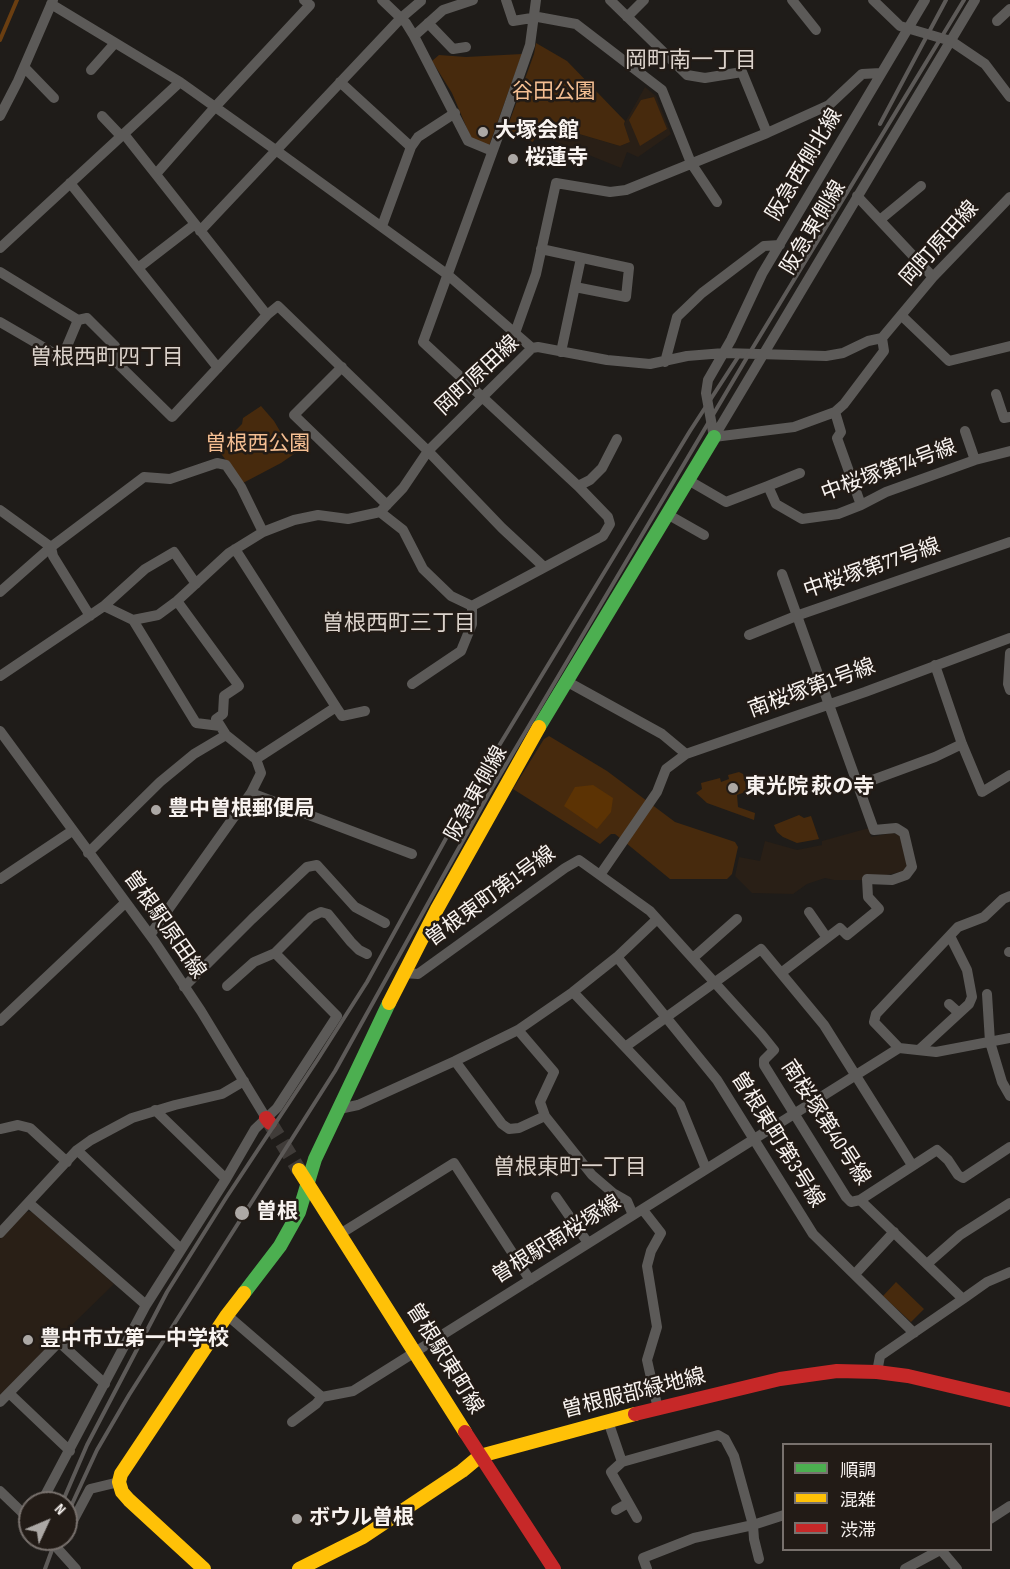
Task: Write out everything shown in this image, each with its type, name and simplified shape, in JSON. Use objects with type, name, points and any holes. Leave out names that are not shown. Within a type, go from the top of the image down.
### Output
[{"type":"street","points":[[382,0],[401,18],[414,36],[468,141],[492,151]]},
{"type":"street","points":[[414,36],[443,10],[473,0]]},
{"type":"street","points":[[506,0],[513,21],[537,17],[576,24],[662,90],[691,163],[717,202]]},
{"type":"street","points":[[472,606],[603,536],[609,527],[608,517],[578,486],[423,342],[530,45],[536,0]]},
{"type":"street","points":[[610,0],[687,75],[705,78],[742,72],[767,133]]},
{"type":"street","points":[[627,17],[644,0]]},
{"type":"street","points":[[792,0],[816,30]]},
{"type":"street","points":[[873,0],[900,26],[951,41],[985,64],[1010,96]]},
{"type":"street","name":"阪急西側北線","points":[[724,352],[762,274],[925,0]]},
{"type":"street","name":"阪急東側線","points":[[308,1187],[315,1159],[403,973],[500,793],[975,0]]},
{"type":"street","points":[[138,268],[197,228],[277,151],[401,18],[421,1]]},
{"type":"street","points":[[0,116],[24,68],[52,2],[180,82],[382,226],[448,275],[532,348]]},
{"type":"street","points":[[156,174],[310,2]]},
{"type":"street","points":[[997,21],[1010,9]]},
{"type":"street","points":[[428,23],[453,49],[466,47]]},
{"type":"street","points":[[91,70],[116,43]]},
{"type":"street","points":[[24,68],[54,98]]},
{"type":"street","points":[[515,333],[536,274],[556,183],[610,192],[626,190],[767,133],[829,105],[862,74],[881,74]]},
{"type":"street","points":[[0,248],[180,82]]},
{"type":"street","points":[[340,82],[411,147]]},
{"type":"street","points":[[382,226],[411,147],[418,137],[454,113]]},
{"type":"street","points":[[102,116],[156,174],[267,315]]},
{"type":"street","points":[[70,183],[218,368]]},
{"type":"street","points":[[881,219],[921,186]]},
{"type":"street","points":[[857,196],[933,277]]},
{"type":"street","name":"岡町原田線","points":[[383,508],[403,488],[428,451],[532,348],[538,347],[607,360],[650,364],[724,352],[826,356],[843,352],[868,341],[882,338],[933,277],[1010,197]]},
{"type":"street","points":[[665,362],[677,317],[702,293],[764,246],[780,245]]},
{"type":"street","points":[[541,249],[629,268],[626,297],[575,286]]},
{"type":"street","points":[[561,352],[581,258]]},
{"type":"street","points":[[0,272],[78,320],[87,318],[115,346],[114,360],[172,417],[278,306],[544,567]]},
{"type":"street","points":[[902,316],[949,361],[1010,346]]},
{"type":"street","points":[[0,322],[62,358],[78,320]]},
{"type":"street","points":[[724,352],[708,380],[706,393],[714,437],[794,427],[835,412],[844,404],[884,351],[882,338]]},
{"type":"street","points":[[342,367],[294,415],[403,530],[413,554],[423,569],[451,596],[472,606]]},
{"type":"street","points":[[996,394],[1004,418],[1010,417]]},
{"type":"street","points":[[835,412],[841,432],[837,438],[861,505]]},
{"type":"street","name":"中桜塚第74号線","points":[[966,431],[975,460]]},
{"type":"street","points":[[578,486],[590,480],[602,468],[617,439]]},
{"type":"street","name":"中桜塚第74号線","points":[[768,486],[776,504],[802,519],[838,514],[886,492],[975,460],[1010,451]]},
{"type":"street","points":[[0,592],[51,547],[144,477],[170,479],[217,463],[226,465],[241,486],[263,532]]},
{"type":"street","points":[[688,480],[726,501],[800,473]]},
{"type":"street","points":[[133,620],[158,615],[236,549],[263,532],[294,520],[318,515],[348,519],[383,508]]},
{"type":"street","points":[[0,510],[51,547],[53,556],[90,616]]},
{"type":"street","points":[[668,514],[704,535]]},
{"type":"street","name":"中桜塚第77号線","points":[[748,635],[796,616],[1010,542]]},
{"type":"street","points":[[236,549],[342,716],[364,711]]},
{"type":"street","points":[[0,676],[90,616],[145,569],[174,552],[196,584]]},
{"type":"street","points":[[781,973],[840,928],[848,935],[879,909],[868,897],[867,879],[892,880],[906,874],[912,867],[904,833],[896,828],[874,830],[782,574]]},
{"type":"street","points":[[150,935],[251,793],[261,773],[256,759],[223,731],[216,719],[223,714],[224,696],[239,686],[177,601]]},
{"type":"street","points":[[104,606],[133,620],[196,723],[223,731]]},
{"type":"street","points":[[412,684],[461,651],[472,624],[472,606]]},
{"type":"street","name":"南桜塚第1号線","points":[[600,875],[650,803],[666,769],[673,761],[686,754],[1010,638]]},
{"type":"street","points":[[1010,653],[1008,684],[1010,690]]},
{"type":"street","points":[[936,665],[962,744],[982,792],[1010,775]]},
{"type":"street","points":[[566,681],[662,734],[686,754]]},
{"type":"street","points":[[256,759],[336,707]]},
{"type":"street","name":"曽根駅原田線","points":[[0,731],[150,935],[201,1011],[268,1121]]},
{"type":"street","points":[[88,853],[169,775],[223,731]]},
{"type":"street","points":[[859,784],[935,757],[962,744]]},
{"type":"street","points":[[251,793],[412,854]]},
{"type":"street","points":[[0,879],[72,831]]},
{"type":"street","name":"曽根東町第1号線","points":[[403,973],[418,974],[579,860],[600,875]]},
{"type":"street","points":[[184,987],[307,867],[317,865],[355,907],[385,924]]},
{"type":"street","name":"南桜塚第40号線","points":[[600,875],[650,911],[774,1050],[764,1060],[764,1065],[851,1203],[860,1200],[963,1299]]},
{"type":"street","points":[[1010,896],[1003,899],[984,917],[958,927],[876,1014],[874,1022],[898,1048],[936,1052],[1010,1038]]},
{"type":"street","points":[[0,1021],[125,903]]},
{"type":"street","points":[[227,986],[254,962],[275,953],[311,917],[321,912],[328,914],[351,942],[367,954]]},
{"type":"street","points":[[809,912],[827,938]]},
{"type":"street","points":[[339,1109],[358,1105],[518,1030],[618,957],[657,919]]},
{"type":"street","points":[[693,958],[737,919]]},
{"type":"street","points":[[918,1050],[969,1004],[972,992],[967,970],[950,936]]},
{"type":"street","points":[[625,1047],[761,950],[824,1025],[912,1165]]},
{"type":"street","points":[[48,1491],[146,1305],[255,1129],[268,1121],[279,1106],[337,1016],[275,953]]},
{"type":"street","name":"曽根東町第3号線","points":[[618,957],[717,1080],[813,1234],[914,1333]]},
{"type":"street","points":[[573,992],[680,1105],[706,1169]]},
{"type":"street","points":[[987,994],[990,1042],[1002,1082],[1010,1096]]},
{"type":"street","points":[[949,1004],[959,1013]]},
{"type":"street","points":[[518,1030],[554,1072],[540,1102],[545,1116],[592,1175],[613,1193],[627,1201],[661,1233],[651,1251],[647,1266],[657,1327],[646,1360],[658,1409]]},
{"type":"street","name":"曽根駅南桜塚線","points":[[322,1397],[353,1391],[898,1048]]},
{"type":"street","points":[[455,1061],[502,1124],[509,1129],[519,1128],[545,1116]]},
{"type":"street","points":[[0,1233],[77,1150],[132,1118],[155,1110],[222,1094],[243,1081]]},
{"type":"street","points":[[155,1110],[226,1179]]},
{"type":"street","points":[[0,1129],[18,1125],[30,1128],[67,1161]]},
{"type":"street","points":[[860,1200],[937,1150],[963,1178],[1010,1147]]},
{"type":"street","points":[[77,1150],[181,1249]]},
{"type":"street","points":[[340,1234],[454,1163],[530,1280]]},
{"type":"street","name":"曽根駅東町線","points":[[299,1170],[554,1569]]},
{"type":"street","points":[[204,1569],[129,1500],[122,1492],[119,1482],[125,1466],[227,1315],[279,1246],[299,1212],[308,1187]]},
{"type":"street","points":[[556,1197],[588,1243]]},
{"type":"street","points":[[29,1203],[146,1305]]},
{"type":"street","points":[[927,1264],[960,1235],[1010,1203]]},
{"type":"street","points":[[855,1275],[894,1233]]},
{"type":"street","points":[[877,1372],[880,1356],[987,1282],[1010,1272]]},
{"type":"street","points":[[227,1315],[322,1397],[292,1422]]},
{"type":"street","points":[[0,1402],[59,1342],[105,1384]]},
{"type":"street","name":"曽根服部緑地線","points":[[299,1569],[363,1538],[462,1471],[480,1456],[608,1421],[780,1379],[837,1371],[877,1372],[908,1376],[1010,1400]]},
{"type":"street","points":[[9,1393],[70,1451]]},
{"type":"street","points":[[608,1421],[622,1462]]},
{"type":"street","points":[[637,1518],[611,1472],[622,1462],[718,1435],[725,1438],[734,1456],[753,1525],[759,1559]]},
{"type":"street","points":[[78,1512],[90,1489],[119,1482]]},
{"type":"street","points":[[0,1491],[18,1508]]},
{"type":"street","points":[[616,1510],[628,1503]]},
{"type":"street","points":[[992,1518],[1010,1506]]},
{"type":"street","points":[[647,1569],[643,1558],[694,1538],[753,1525],[782,1515]]},
{"type":"street","points":[[65,1551],[76,1569]]},
{"type":"street","points":[[904,1569],[938,1551]]},
{"type":"street","points":[[941,1551],[957,1569]]},
{"type":"shaded area","points":[[645,87],[656,96],[671,134],[638,157],[627,152],[621,168],[544,137],[548,127],[552,126],[620,146],[630,142],[624,124]]},
{"type":"shaded area","points":[[593,785],[613,798],[611,812],[597,829],[564,806],[575,787]]},
{"type":"shaded area","points":[[869,828],[871,837],[892,833],[900,835],[907,866],[905,871],[863,880],[825,878],[807,884],[793,894],[752,893],[735,876],[739,857],[760,861],[765,841],[797,850],[822,845],[822,841]]},
{"type":"shaded area","name":"豊中市立第一中学校","points":[[25,1212],[32,1212],[114,1284],[0,1395],[0,1239]]},
{"type":"green space","name":"谷田公園","points":[[536,43],[567,61],[625,121],[630,142],[620,146],[552,126],[539,129],[533,142],[506,131]]},
{"type":"green space","name":"谷田公園","points":[[522,54],[489,146],[471,138],[452,93],[432,61],[439,55],[466,57]]},
{"type":"green space","points":[[654,97],[667,129],[640,146],[629,120],[641,100]]},
{"type":"green space","name":"曽根西公園","points":[[261,406],[274,421],[287,443],[297,452],[243,483],[216,447],[242,424],[243,418]]},
{"type":"green space","points":[[549,736],[607,771],[675,822],[735,842],[738,847],[732,874],[727,879],[670,879],[615,834],[611,834],[600,844],[513,789],[544,739]]},
{"type":"green space","points":[[739,772],[743,774],[748,791],[737,795],[738,807],[755,813],[754,820],[707,803],[696,793],[702,789],[701,783],[720,778],[721,782],[729,779],[728,775]]},
{"type":"green space","points":[[799,815],[804,818],[811,816],[819,839],[797,843],[777,832],[774,825]]},
{"type":"green space","points":[[896,1282],[924,1309],[911,1322],[883,1296]]},
{"type":"waterway","points":[[0,40],[17,0]]},
{"type":"tunnel","points":[[270,1123],[299,1170]]},
{"type":"railway","points":[[880,124],[946,0]]},
{"type":"railway","points":[[78,1491],[97,1450],[129,1395],[335,1071],[491,790],[752,349],[964,0]]},
{"type":"railway","points":[[67,1491],[87,1445],[167,1292],[367,982],[477,782],[690,431],[740,354]]},
{"type":"railway","points":[[45,1569],[52,1551]]},
{"type":"traffic: fast","points":[[539,727],[714,437]]},
{"type":"traffic: fast","points":[[244,1293],[280,1246],[299,1212],[315,1159],[389,1003]]},
{"type":"traffic: slow","points":[[389,1003],[437,909],[539,727]]},
{"type":"traffic: slow","points":[[299,1170],[465,1432]]},
{"type":"traffic: slow","points":[[204,1569],[129,1500],[122,1492],[119,1482],[121,1474],[244,1293]]},
{"type":"traffic: slow","points":[[299,1569],[363,1537],[462,1471],[480,1456],[635,1414]]},
{"type":"traffic: jam","points":[[266,1118],[270,1123]]},
{"type":"traffic: jam","points":[[635,1414],[780,1379],[837,1371],[877,1372],[908,1376],[1010,1400]]},
{"type":"traffic: jam","points":[[465,1432],[554,1569]]},
{"type":"place","name":"大塚会館","points":[[483,132]]},
{"type":"place","name":"桜蓮寺","points":[[513,159]]},
{"type":"place","name":"東光院 萩の寺","points":[[733,788]]},
{"type":"place","name":"豊中曽根郵便局","points":[[156,810]]},
{"type":"place","name":"曽根","points":[[242,1213]]},
{"type":"place","name":"豊中市立第一中学校","points":[[28,1340]]},
{"type":"place","name":"ボウル曽根","points":[[297,1519]]},
{"type":"district","name":"岡町南一丁目","points":[[691,61]]},
{"type":"district","name":"曽根西町四丁目","points":[[107,358]]},
{"type":"district","name":"曽根西町三丁目","points":[[399,624]]},
{"type":"district","name":"曽根東町一丁目","points":[[570,1168]]}]
